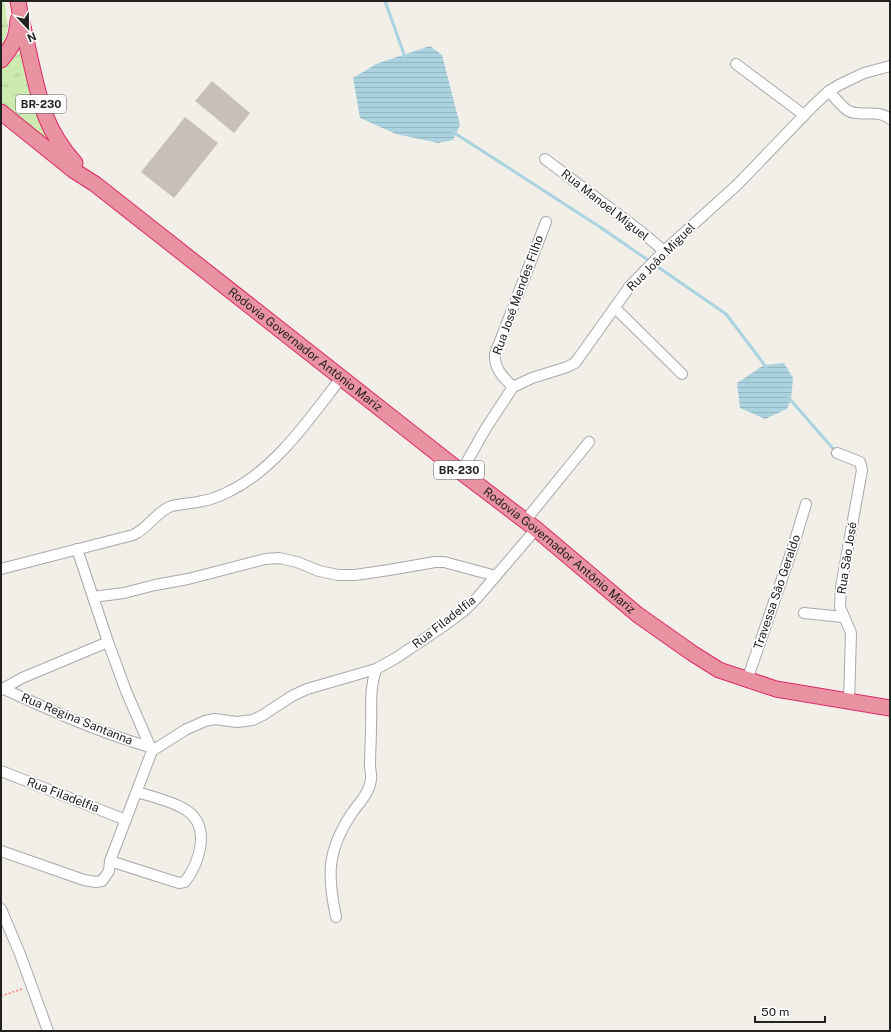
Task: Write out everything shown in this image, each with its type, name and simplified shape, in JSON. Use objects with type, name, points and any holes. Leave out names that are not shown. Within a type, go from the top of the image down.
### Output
[{"type":"highway","name":"BR-230","points":[[1,60],[11,48],[17,34],[19,5]]},
{"type":"highway","name":"BR-230","points":[[19,5],[38,92],[43,111],[50,128],[62,149],[95,184]]},
{"type":"highway","name":"BR-230","points":[[1,112],[73,170],[95,184]]},
{"type":"highway","name":"Rodovia Governador Antônio Mariz","points":[[95,184],[461,472],[531,525],[638,615],[669,638],[719,670],[747,680],[776,688],[890,708]]},
{"type":"street","points":[[736,64],[804,115]]},
{"type":"street","name":"Rua João Miguel","points":[[513,387],[532,378],[575,363],[630,286],[664,251],[738,184],[829,91],[864,73],[890,66]]},
{"type":"street","points":[[829,91],[847,110],[852,112],[881,114],[890,119]]},
{"type":"street","name":"Rua Manoel Miguel","points":[[545,159],[643,233],[664,251]]},
{"type":"street","name":"Rua José Mendes Filho","points":[[513,387],[496,367],[494,362],[495,354],[546,222]]},
{"type":"street","points":[[615,308],[682,374]]},
{"type":"street","points":[[1,569],[133,535],[141,532],[168,508],[174,505],[204,501],[226,493],[239,486],[261,470],[296,435],[341,378]]},
{"type":"street","points":[[461,472],[486,428],[513,387]]},
{"type":"street","name":"Rua Filadelfia","points":[[151,749],[185,730],[206,721],[215,719],[237,722],[247,721],[263,715],[292,696],[307,689],[376,669],[421,642],[464,611],[496,576],[589,442]]},
{"type":"street","name":"Rua São José","points":[[837,453],[860,462],[862,470],[841,587],[840,607],[850,633],[849,702]]},
{"type":"street","name":"Travessa São Geraldo","points":[[747,680],[792,550],[806,504]]},
{"type":"street","points":[[1,851],[84,880],[96,882],[102,881],[106,877],[110,860],[137,792],[151,749],[126,691],[77,549]]},
{"type":"street","points":[[93,598],[124,593],[155,585],[188,580],[265,559],[279,558],[297,562],[319,571],[338,575],[389,570],[435,562],[444,562],[496,576]]},
{"type":"street","points":[[804,613],[844,617]]},
{"type":"street","points":[[2,690],[22,678],[108,642]]},
{"type":"street","points":[[336,917],[330,890],[330,860],[341,830],[364,797],[371,779],[370,767],[372,726],[370,695],[371,684],[376,669]]},
{"type":"street","name":"Rua Regina Santanna","points":[[2,690],[69,719],[151,749]]},
{"type":"street","name":"Rua Filadelfia","points":[[1,770],[126,820]]},
{"type":"street","points":[[110,860],[179,883],[185,882],[197,858],[202,845],[202,836],[201,830],[193,817],[187,811],[165,801],[137,792]]},
{"type":"street","points":[[1,909],[32,986],[48,1031]]},
{"type":"path","points":[[1,996],[32,986]]},
{"type":"green space","points":[[1,1],[4,1],[8,27],[3,46],[1,48]]},
{"type":"green space","points":[[21,50],[30,95],[54,149],[1,106],[1,69]]},
{"type":"water","points":[[430,46],[442,55],[460,125],[453,140],[438,143],[396,134],[360,118],[353,78],[376,64]]},
{"type":"water","points":[[784,363],[793,378],[791,400],[787,409],[765,419],[740,408],[737,383],[764,365]]},
{"type":"building","points":[[212,81],[250,113],[234,133],[195,101]]},
{"type":"building","points":[[185,117],[218,143],[174,198],[141,172]]},
{"type":"waterway","points":[[385,1],[405,57]]},
{"type":"waterway","points":[[453,132],[600,227],[726,314],[766,367]]},
{"type":"waterway","points":[[788,397],[836,452]]}]
